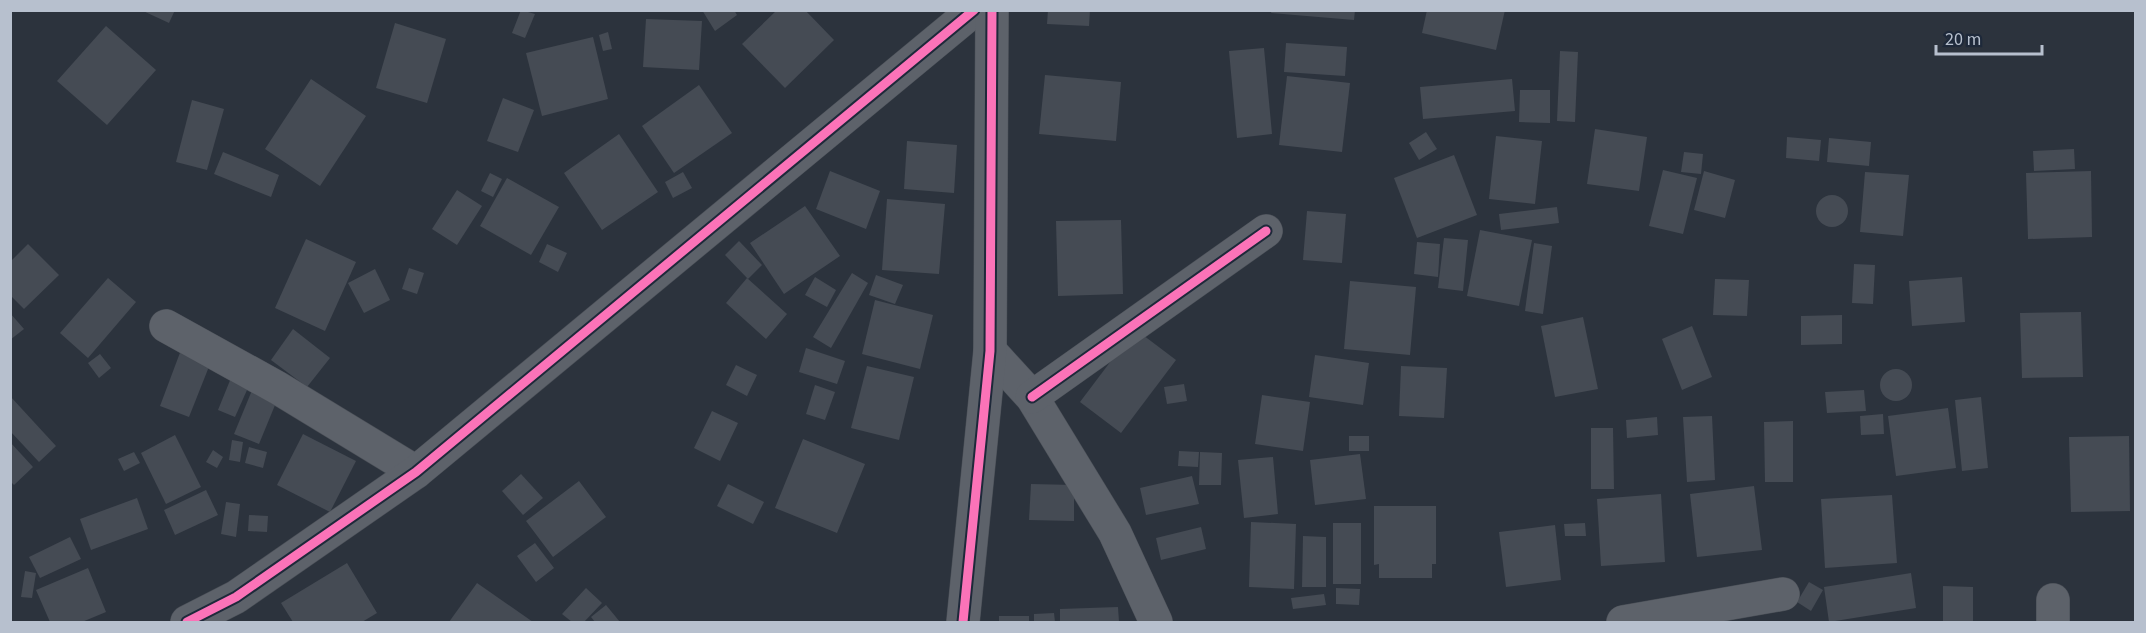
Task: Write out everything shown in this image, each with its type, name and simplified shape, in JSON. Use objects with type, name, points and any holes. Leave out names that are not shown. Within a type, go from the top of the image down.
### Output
[{"type":"street","points":[[187,622],[236,597],[416,472],[974,10]]},
{"type":"street","points":[[963,622],[990,351],[992,10]]},
{"type":"street","points":[[1032,397],[1266,231]]},
{"type":"street","points":[[166,326],[278,388],[416,472]]},
{"type":"street","points":[[990,351],[1032,397],[1115,533],[1156,622]]},
{"type":"street","points":[[1623,622],[1784,594]]},
{"type":"building","points":[[141,10],[175,10],[169,23]]},
{"type":"building","points":[[521,10],[535,14],[525,38],[512,33]]},
{"type":"building","points":[[702,10],[734,10],[737,15],[715,31]]},
{"type":"building","points":[[777,10],[805,10],[834,40],[785,88],[742,44]]},
{"type":"building","points":[[1048,10],[1090,10],[1089,26],[1047,24]]},
{"type":"building","points":[[1272,10],[1355,10],[1354,20],[1271,13]]},
{"type":"building","points":[[1427,10],[1505,10],[1496,50],[1422,33]]},
{"type":"building","points":[[646,19],[702,21],[699,70],[643,67]]},
{"type":"building","points":[[395,23],[446,39],[427,103],[376,88]]},
{"type":"building","points":[[106,26],[156,70],[107,125],[57,81]]},
{"type":"building","points":[[608,32],[612,49],[603,51],[599,35]]},
{"type":"building","points":[[593,37],[608,99],[542,116],[526,53]]},
{"type":"building","points":[[1286,43],[1347,47],[1345,76],[1284,72]]},
{"type":"building","points":[[1264,48],[1272,134],[1237,138],[1229,51]]},
{"type":"building","points":[[1560,51],[1578,52],[1575,122],[1557,121]]},
{"type":"building","points":[[1045,75],[1121,82],[1116,141],[1039,134]]},
{"type":"building","points":[[1287,76],[1350,83],[1342,152],[1279,145]]},
{"type":"building","points":[[311,79],[366,116],[320,186],[265,149]]},
{"type":"building","points":[[1512,79],[1515,111],[1423,119],[1420,87]]},
{"type":"building","points":[[699,85],[732,133],[674,173],[642,126]]},
{"type":"building","points":[[1520,90],[1550,90],[1550,123],[1519,122]]},
{"type":"building","points":[[503,98],[534,110],[518,152],[487,141]]},
{"type":"building","points":[[192,100],[224,109],[207,170],[176,162]]},
{"type":"building","points":[[1595,129],[1647,137],[1639,191],[1587,184]]},
{"type":"building","points":[[1426,132],[1437,149],[1419,160],[1409,143]]},
{"type":"building","points":[[619,134],[658,192],[602,230],[564,173]]},
{"type":"building","points":[[1496,136],[1542,141],[1535,204],[1489,199]]},
{"type":"building","points":[[1787,137],[1821,140],[1819,161],[1786,158]]},
{"type":"building","points":[[1829,138],[1871,142],[1869,166],[1827,162]]},
{"type":"building","points":[[907,141],[957,145],[954,193],[904,189]]},
{"type":"building","points":[[2074,149],[2075,169],[2034,171],[2033,151]]},
{"type":"building","points":[[223,152],[279,175],[271,197],[214,174]]},
{"type":"building","points":[[1684,152],[1703,154],[1701,174],[1681,172]]},
{"type":"building","points":[[1454,155],[1477,215],[1417,238],[1394,178]]},
{"type":"building","points":[[1663,170],[1697,178],[1683,234],[1649,226]]},
{"type":"building","points":[[830,171],[880,191],[866,229],[816,209]]},
{"type":"building","points":[[1704,171],[1735,180],[1725,218],[1694,210]]},
{"type":"building","points":[[2091,171],[2092,237],[2028,239],[2026,173]]},
{"type":"building","points":[[683,172],[692,188],[673,198],[665,182]]},
{"type":"building","points":[[1865,172],[1909,175],[1903,236],[1860,232]]},
{"type":"building","points":[[490,173],[502,179],[493,197],[481,191]]},
{"type":"building","points":[[507,178],[559,207],[531,255],[480,226]]},
{"type":"building","points":[[457,190],[482,206],[457,245],[432,229]]},
{"type":"building","points":[[1832,195],[1843,200],[1848,211],[1843,222],[1832,227],[1821,222],[1816,211],[1821,200]]},
{"type":"building","points":[[887,199],[945,204],[939,274],[882,270]]},
{"type":"building","points":[[805,206],[840,256],[784,294],[750,243]]},
{"type":"building","points":[[1557,207],[1559,223],[1501,230],[1499,214]]},
{"type":"building","points":[[1307,211],[1346,214],[1342,263],[1303,260]]},
{"type":"building","points":[[1121,220],[1123,294],[1058,296],[1056,221]]},
{"type":"building","points":[[1480,230],[1532,240],[1519,306],[1467,296]]},
{"type":"building","points":[[1444,238],[1468,240],[1463,291],[1438,288]]},
{"type":"building","points":[[306,239],[356,262],[325,331],[275,308]]},
{"type":"building","points":[[739,241],[762,265],[748,279],[725,255]]},
{"type":"building","points":[[1417,242],[1440,244],[1438,277],[1414,274]]},
{"type":"building","points":[[1534,243],[1552,246],[1543,314],[1525,311]]},
{"type":"building","points":[[28,244],[59,275],[24,309],[10,295],[10,262]]},
{"type":"building","points":[[547,244],[567,253],[558,272],[539,262]]},
{"type":"building","points":[[1854,264],[1875,265],[1873,304],[1852,303]]},
{"type":"building","points":[[409,268],[424,273],[417,294],[402,289]]},
{"type":"building","points":[[375,269],[390,300],[364,313],[348,283]]},
{"type":"building","points":[[852,273],[868,283],[831,348],[813,337]]},
{"type":"building","points":[[876,275],[903,285],[895,304],[869,295]]},
{"type":"building","points":[[815,277],[836,290],[827,307],[805,295]]},
{"type":"building","points":[[1962,277],[1965,322],[1912,326],[1909,281]]},
{"type":"building","points":[[108,278],[136,302],[88,358],[60,333]]},
{"type":"building","points":[[747,278],[787,314],[766,339],[726,303]]},
{"type":"building","points":[[1715,279],[1749,280],[1747,316],[1713,315]]},
{"type":"building","points":[[1350,281],[1416,287],[1410,355],[1344,349]]},
{"type":"building","points":[[875,300],[933,315],[920,369],[862,354]]},
{"type":"building","points":[[2081,312],[2083,377],[2022,378],[2020,313]]},
{"type":"building","points":[[10,313],[24,329],[10,340]]},
{"type":"building","points":[[1842,315],[1842,344],[1801,345],[1801,316]]},
{"type":"building","points":[[1583,317],[1598,389],[1555,397],[1541,326]]},
{"type":"building","points":[[1692,326],[1712,377],[1682,390],[1662,339]]},
{"type":"building","points":[[293,329],[330,358],[307,387],[271,360]]},
{"type":"building","points":[[1135,329],[1176,360],[1121,433],[1080,402]]},
{"type":"building","points":[[184,342],[214,354],[189,417],[160,406]]},
{"type":"building","points":[[806,348],[845,361],[837,384],[799,372]]},
{"type":"building","points":[[100,354],[111,368],[99,378],[88,363]]},
{"type":"building","points":[[1315,355],[1369,363],[1363,405],[1309,397]]},
{"type":"building","points":[[736,365],[757,375],[747,396],[726,385]]},
{"type":"building","points":[[867,366],[914,377],[899,440],[851,428]]},
{"type":"building","points":[[1401,366],[1447,368],[1444,418],[1399,416]]},
{"type":"building","points":[[1896,369],[1908,373],[1912,385],[1908,397],[1896,401],[1884,397],[1880,385],[1884,373]]},
{"type":"building","points":[[233,373],[251,381],[235,417],[218,410]]},
{"type":"building","points":[[255,383],[280,393],[259,444],[234,434]]},
{"type":"building","points":[[1184,384],[1187,401],[1167,404],[1164,387]]},
{"type":"building","points":[[815,385],[835,392],[825,420],[806,414]]},
{"type":"building","points":[[1864,390],[1866,411],[1827,413],[1825,392]]},
{"type":"building","points":[[1262,395],[1310,402],[1303,451],[1255,444]]},
{"type":"building","points":[[10,396],[56,446],[39,462],[10,431]]},
{"type":"building","points":[[1981,397],[1988,468],[1962,471],[1955,400]]},
{"type":"building","points":[[1948,408],[1956,468],[1896,476],[1888,416]]},
{"type":"building","points":[[712,411],[738,423],[720,461],[694,448]]},
{"type":"building","points":[[1883,414],[1884,434],[1861,435],[1860,416]]},
{"type":"building","points":[[1712,416],[1715,480],[1687,482],[1683,417]]},
{"type":"building","points":[[1657,417],[1658,435],[1627,438],[1626,420]]},
{"type":"building","points":[[1793,421],[1793,482],[1765,482],[1764,422]]},
{"type":"building","points":[[1591,428],[1613,428],[1614,489],[1591,489]]},
{"type":"building","points":[[303,434],[356,461],[330,512],[277,485]]},
{"type":"building","points":[[175,435],[201,487],[166,504],[141,453]]},
{"type":"building","points":[[1349,436],[1369,436],[1369,451],[1349,451]]},
{"type":"building","points":[[2129,436],[2130,511],[2071,512],[2069,437]]},
{"type":"building","points":[[803,439],[865,464],[837,533],[775,508]]},
{"type":"building","points":[[232,440],[243,442],[240,462],[229,460]]},
{"type":"building","points":[[10,442],[33,467],[14,485],[10,481]]},
{"type":"building","points":[[249,447],[267,452],[263,468],[245,463]]},
{"type":"building","points":[[213,450],[223,457],[217,468],[206,462]]},
{"type":"building","points":[[1179,451],[1199,452],[1198,467],[1178,466]]},
{"type":"building","points":[[134,452],[140,463],[124,471],[118,459]]},
{"type":"building","points":[[1200,452],[1222,453],[1221,485],[1199,485]]},
{"type":"building","points":[[1360,454],[1366,499],[1315,505],[1310,460]]},
{"type":"building","points":[[1273,457],[1278,514],[1244,518],[1238,460]]},
{"type":"building","points":[[521,474],[543,498],[523,515],[502,491]]},
{"type":"building","points":[[1192,476],[1199,504],[1146,515],[1140,488]]},
{"type":"building","points":[[579,481],[606,517],[553,557],[526,521]]},
{"type":"building","points":[[728,484],[764,502],[753,524],[717,506]]},
{"type":"building","points":[[1031,484],[1074,485],[1074,521],[1029,520]]},
{"type":"building","points":[[1754,486],[1762,550],[1697,557],[1690,494]]},
{"type":"building","points":[[206,490],[218,515],[175,535],[164,510]]},
{"type":"building","points":[[1661,494],[1665,562],[1601,566],[1597,499]]},
{"type":"building","points":[[1892,495],[1897,563],[1825,568],[1821,499]]},
{"type":"building","points":[[137,498],[148,529],[91,550],[80,519]]},
{"type":"building","points":[[226,502],[240,504],[236,537],[221,534]]},
{"type":"building","points":[[1374,506],[1436,506],[1436,564],[1432,564],[1432,578],[1379,578],[1379,564],[1374,565]]},
{"type":"building","points":[[249,515],[268,516],[267,532],[248,531]]},
{"type":"building","points":[[1251,522],[1296,524],[1294,589],[1249,587]]},
{"type":"building","points":[[1333,523],[1361,523],[1361,584],[1333,584]]},
{"type":"building","points":[[1585,523],[1586,536],[1565,536],[1564,524]]},
{"type":"building","points":[[1555,525],[1561,580],[1506,587],[1499,532]]},
{"type":"building","points":[[1201,527],[1206,549],[1161,560],[1156,538]]},
{"type":"building","points":[[1303,536],[1326,537],[1326,587],[1302,587]]},
{"type":"building","points":[[70,537],[81,559],[40,578],[29,557]]},
{"type":"building","points":[[535,543],[554,568],[536,582],[517,556]]},
{"type":"building","points":[[347,563],[377,613],[362,622],[293,622],[281,603]]},
{"type":"building","points":[[88,568],[106,612],[82,622],[50,622],[36,590]]},
{"type":"building","points":[[25,571],[36,573],[32,598],[21,597]]},
{"type":"building","points":[[1911,573],[1916,608],[1829,622],[1824,587]]},
{"type":"building","points":[[1809,582],[1823,590],[1811,611],[1797,602]]},
{"type":"building","points":[[477,583],[533,622],[449,622]]},
{"type":"building","points":[[1943,586],[1973,587],[1973,622],[1943,622]]},
{"type":"building","points":[[586,588],[602,603],[584,622],[572,622],[562,614]]},
{"type":"building","points":[[1336,588],[1360,589],[1359,605],[1336,604]]},
{"type":"building","points":[[1324,594],[1326,605],[1293,609],[1291,598]]},
{"type":"building","points":[[606,605],[620,622],[595,622],[591,617]]},
{"type":"building","points":[[1118,607],[1119,622],[1060,622],[1060,609]]},
{"type":"building","points":[[1054,613],[1055,622],[1034,622],[1034,614]]},
{"type":"building","points":[[999,616],[1029,616],[1029,622],[999,622]]},
{"type":"cycle path","points":[[187,622],[236,597],[416,472],[974,10]]},
{"type":"cycle path","points":[[963,622],[990,351],[992,10]]},
{"type":"cycle path","points":[[1032,397],[1266,231]]}]
